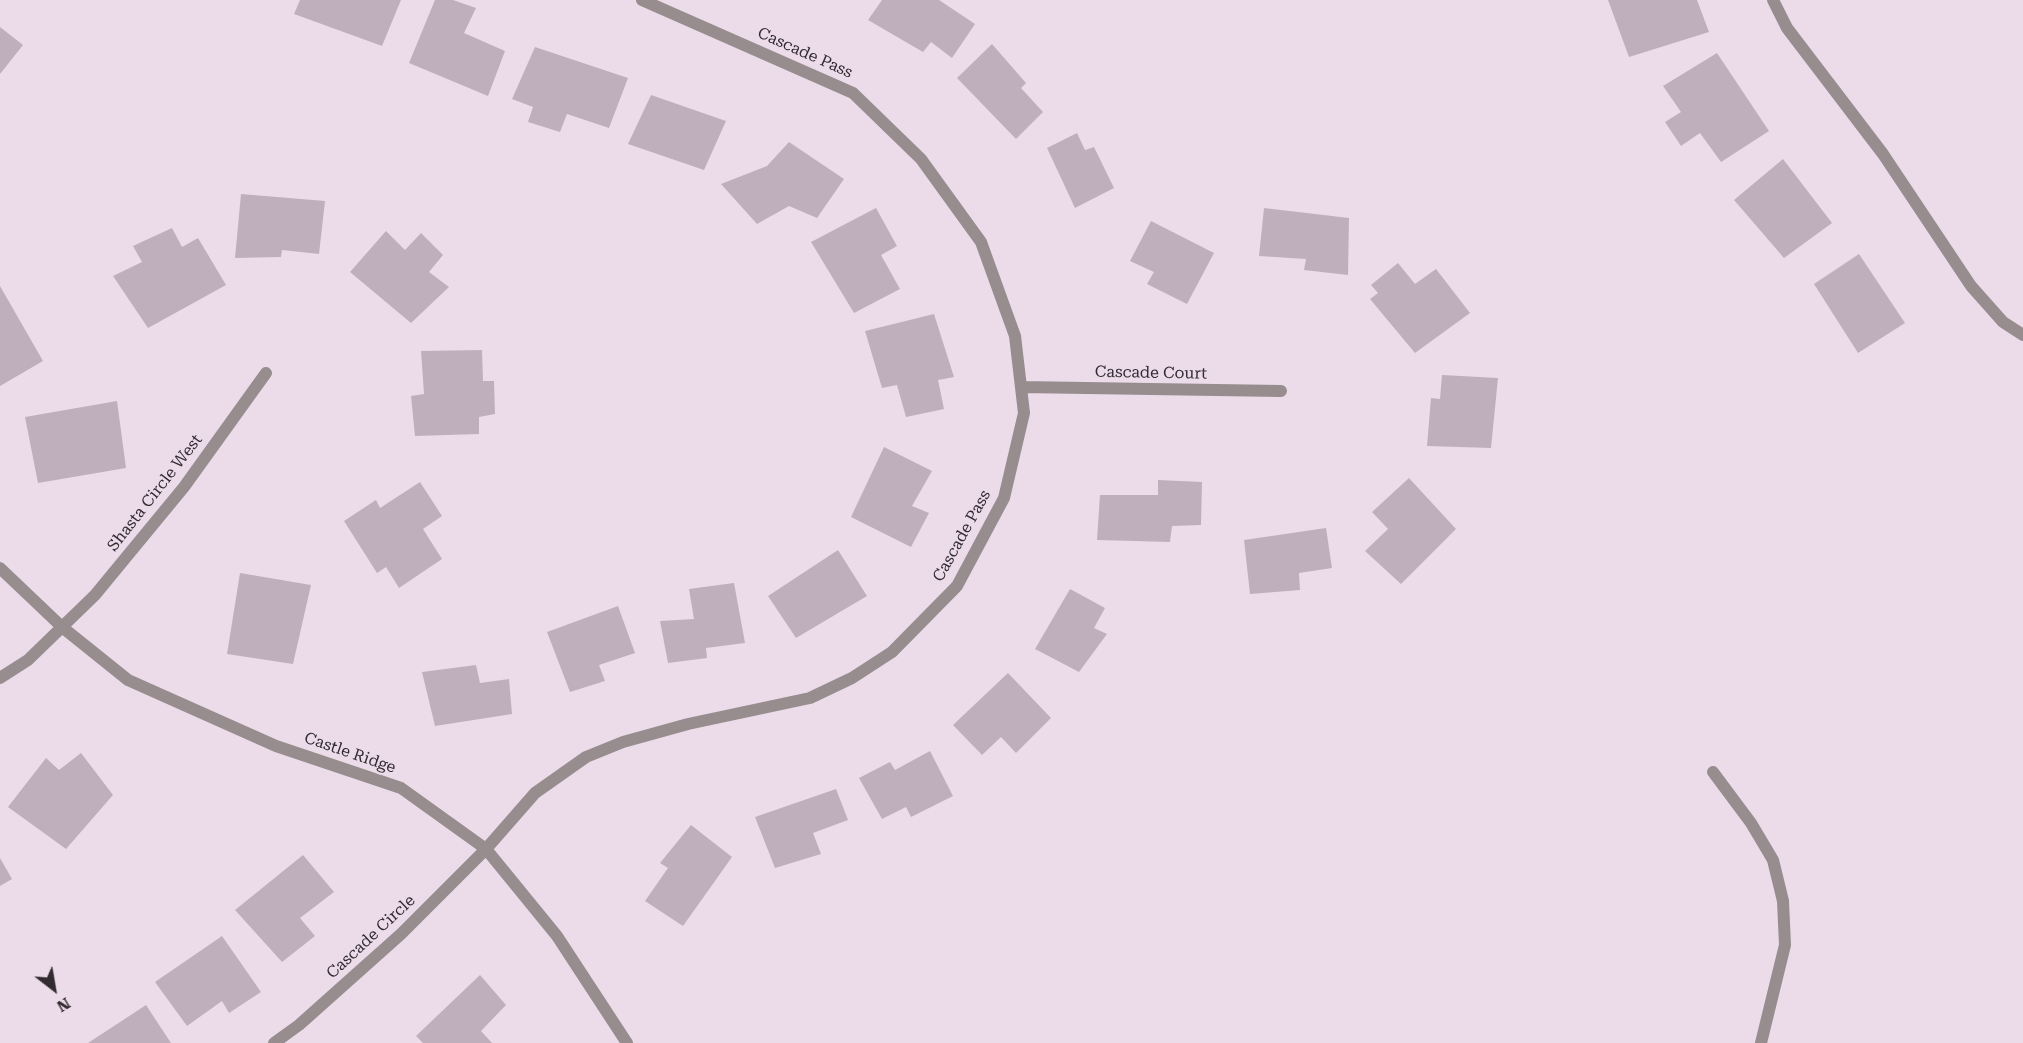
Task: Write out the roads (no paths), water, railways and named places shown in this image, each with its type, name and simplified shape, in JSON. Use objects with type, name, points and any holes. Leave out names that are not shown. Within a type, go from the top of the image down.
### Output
[{"type":"street","name":"Cascade Pass","points":[[486,849],[535,793],[586,757],[623,742],[688,724],[810,698],[852,678],[892,652],[957,586],[1004,498],[1024,413],[1015,336],[981,242],[921,159],[853,93],[642,0]]},
{"type":"street","points":[[1773,0],[1787,28],[1883,154],[1971,286],[2003,321],[2023,335]]},
{"type":"street","name":"Shasta Circle West","points":[[0,678],[28,660],[95,595],[183,487],[266,373]]},
{"type":"street","name":"Cascade Court","points":[[1021,387],[1281,391]]},
{"type":"street","name":"Castle Ridge","points":[[0,568],[62,627],[128,680],[276,746],[401,788],[486,849],[557,936],[627,1043]]},
{"type":"street","points":[[1713,772],[1751,823],[1773,860],[1783,901],[1785,945],[1761,1043]]},
{"type":"street","name":"Cascade Circle","points":[[274,1043],[298,1025],[401,934],[486,849]]}]
